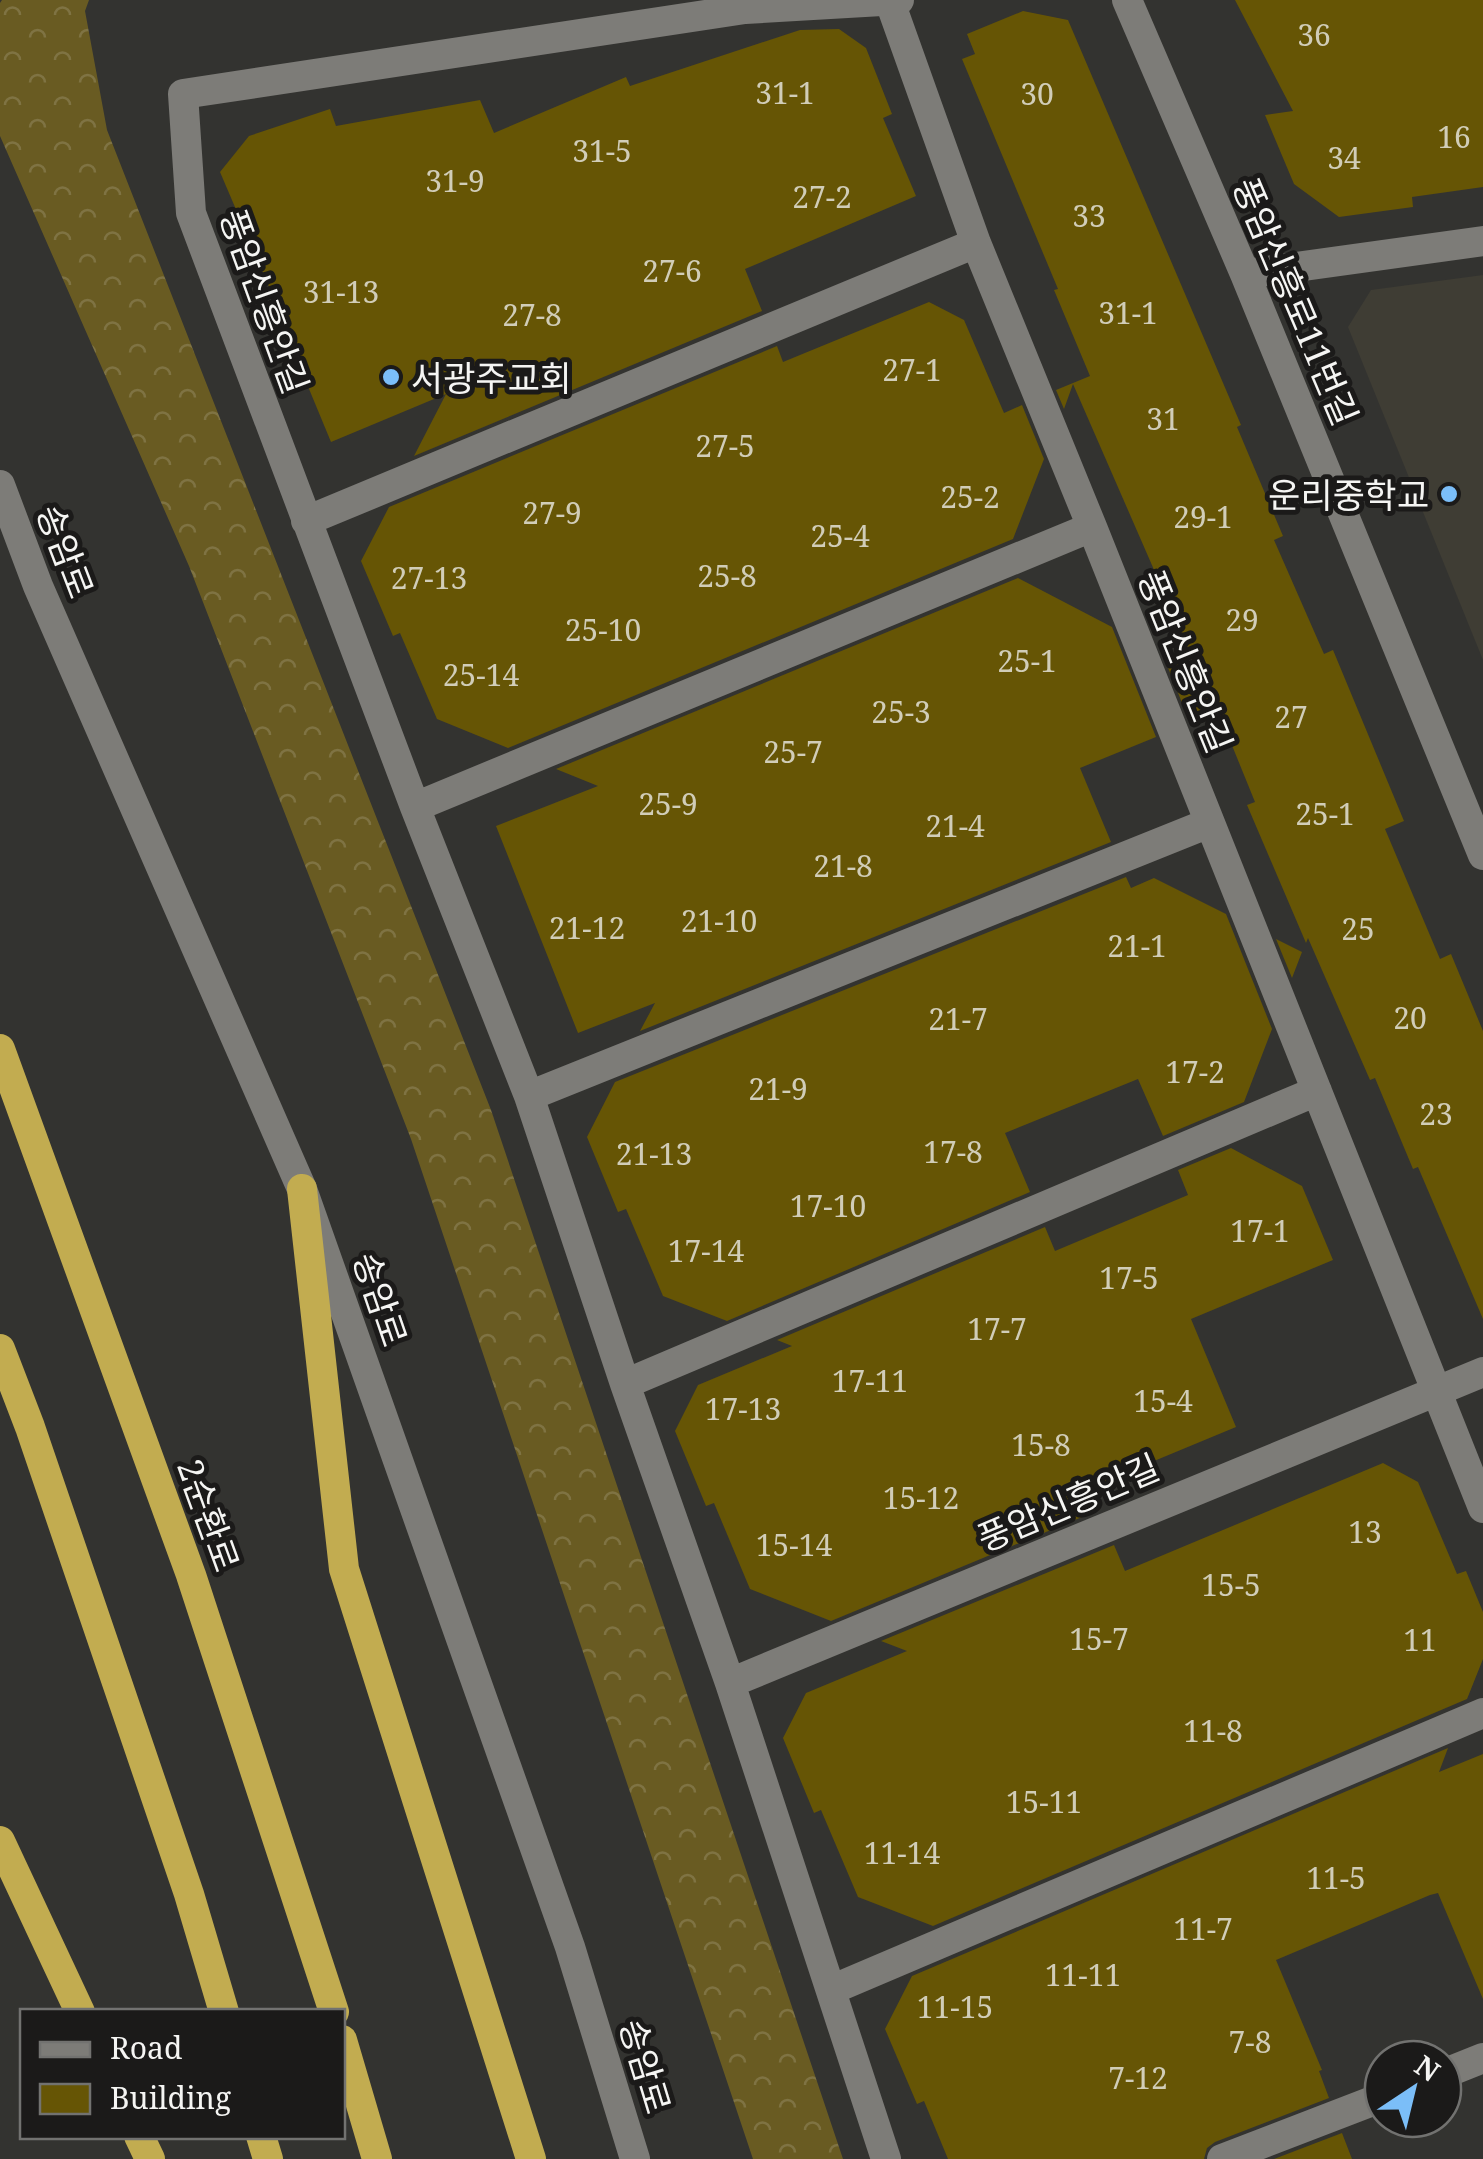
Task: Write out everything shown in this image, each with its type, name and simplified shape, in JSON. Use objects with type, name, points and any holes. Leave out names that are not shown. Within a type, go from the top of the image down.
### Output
[{"type":"highway","name":"2순환로","points":[[0,1049],[191,1575],[333,2009]]},
{"type":"highway","points":[[302,1189],[344,1568],[531,2159]]},
{"type":"highway","points":[[0,1349],[189,1894],[223,2009]]},
{"type":"highway","points":[[0,1841],[79,2009]]},
{"type":"highway","points":[[345,2050],[377,2159]]},
{"type":"street","name":"풍암신흥로11번길","points":[[1127,0],[1246,274],[1483,855]]},
{"type":"street","name":"풍암신흥안길","points":[[886,2159],[730,1684],[529,1096],[415,807],[191,213],[182,94],[745,10],[894,1],[976,243],[1483,1508]]},
{"type":"street","points":[[1246,274],[1483,242]]},
{"type":"street","points":[[306,521],[976,243]]},
{"type":"street","name":"송암로","points":[[0,485],[38,586],[302,1189],[570,1947],[635,2159]]},
{"type":"street","points":[[415,807],[1092,527]]},
{"type":"street","points":[[529,1096],[1209,822]]},
{"type":"street","points":[[625,1384],[1317,1092]]},
{"type":"street","name":"풍암신흥안길","points":[[730,1684],[1483,1372]]},
{"type":"street","points":[[831,1990],[1483,1713]]},
{"type":"street","points":[[1222,2159],[1363,2105]]},
{"type":"shaded area","name":"운리중학교","points":[[1483,275],[1483,660],[1348,327],[1371,290]]},
{"type":"green space","points":[[2,0],[89,0],[85,11],[107,130],[491,1110],[843,2159],[753,2159],[411,1139],[189,566],[0,136]]},
{"type":"building","points":[[1235,0],[1483,0],[1483,187],[1412,197],[1413,207],[1339,217],[1294,184],[1265,115],[1293,111]]},
{"type":"building","points":[[1023,11],[1068,20],[1241,425],[1237,427],[1283,536],[1274,540],[1324,654],[1333,650],[1404,821],[1385,829],[1440,959],[1451,954],[1483,1031],[1483,1319],[1418,1167],[1413,1169],[1375,1078],[1370,1080],[1308,938],[1306,943],[1247,805],[1255,802],[1218,711],[1190,723],[1163,655],[1199,673],[1073,384],[1064,409],[1056,390],[1090,376],[962,59],[975,54],[967,34]]},
{"type":"building","points":[[839,29],[866,48],[892,114],[883,118],[916,196],[745,269],[762,311],[414,456],[446,394],[331,442],[220,172],[249,136],[330,109],[336,126],[480,100],[494,133],[626,77],[630,86],[800,30]]},
{"type":"building","points":[[929,302],[964,320],[1004,413],[1022,405],[1044,459],[1013,539],[508,748],[437,719],[400,633],[393,636],[361,561],[389,507],[777,346],[783,362]]},
{"type":"building","points":[[1018,578],[1112,627],[1156,737],[1080,768],[1111,842],[640,1031],[655,1003],[578,1033],[496,826],[598,786],[556,769]]},
{"type":"building","points":[[1126,877],[1131,888],[1154,878],[1226,914],[1272,1029],[1244,1102],[1163,1136],[1138,1079],[1005,1133],[1030,1192],[727,1321],[663,1296],[626,1209],[618,1212],[587,1137],[615,1082]]},
{"type":"building","points":[[1276,939],[1302,952],[1292,978]]},
{"type":"building","points":[[1231,1148],[1302,1186],[1333,1260],[1191,1319],[1236,1427],[1089,1488],[1099,1510],[831,1621],[750,1589],[714,1503],[706,1506],[675,1431],[698,1385],[792,1346],[777,1340],[1045,1227],[1055,1251],[1188,1195],[1178,1170]]},
{"type":"building","points":[[1383,1463],[1418,1482],[1457,1574],[1466,1571],[1483,1612],[1483,1659],[1467,1699],[933,1926],[858,1897],[821,1810],[814,1813],[783,1738],[806,1693],[907,1651],[881,1641],[1114,1545],[1125,1571]]},
{"type":"building","points":[[1448,1748],[1439,1772],[1483,1754],[1483,1999],[1438,1893],[1430,1895],[1276,1960],[1322,2070],[1319,2071],[1329,2098],[1215,2142],[1207,2148],[1204,2159],[948,2159],[924,2101],[917,2104],[885,2029],[912,1976]]},
{"type":"building","points":[[1342,2133],[1352,2159],[1274,2159]]},
{"type":"place","name":"서광주교회","points":[[391,377]]},
{"type":"place","name":"운리중학교","points":[[1449,494]]}]
